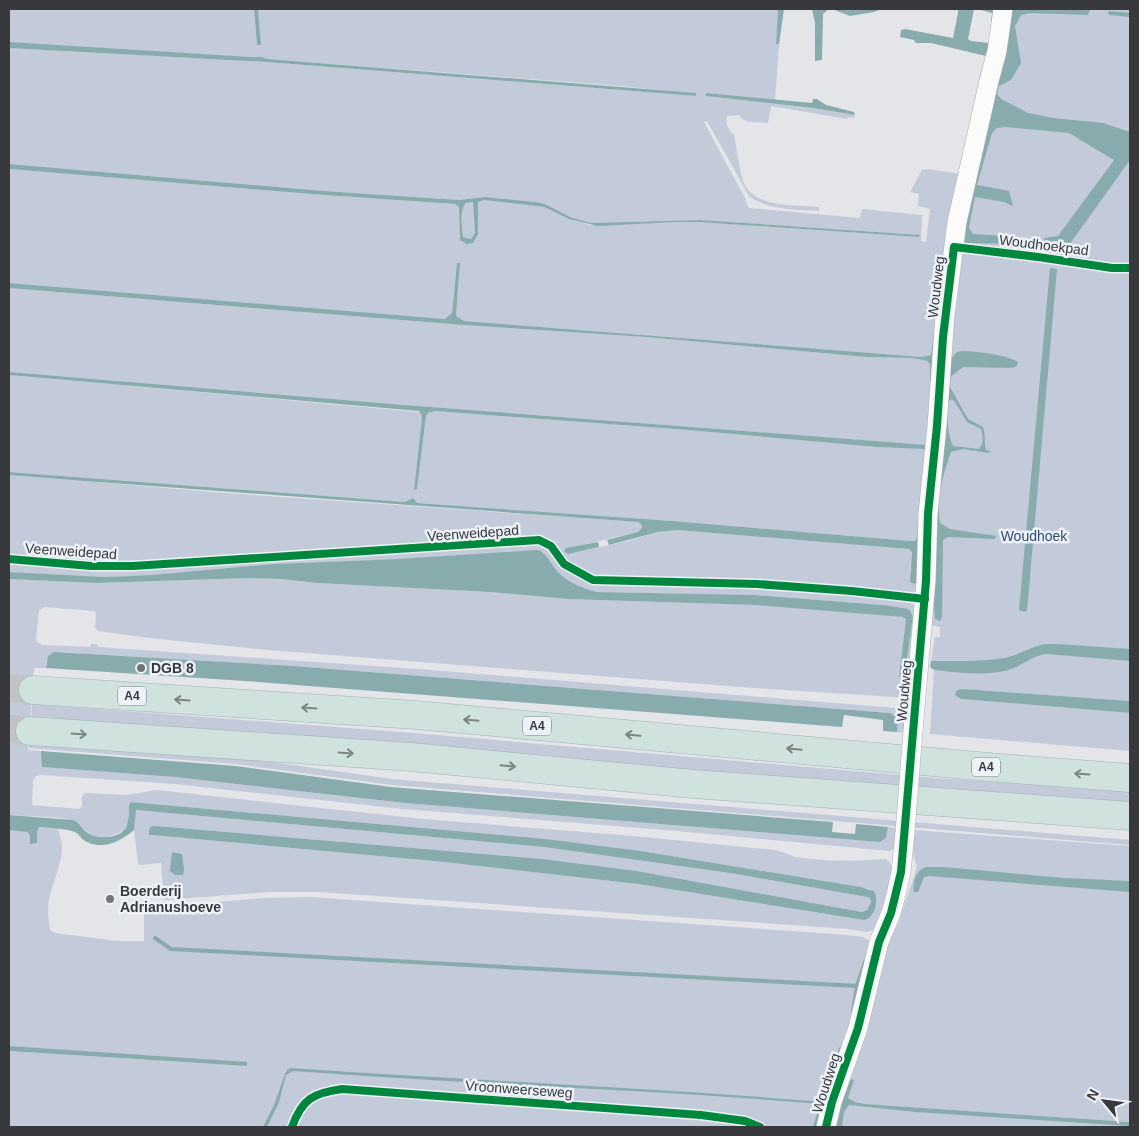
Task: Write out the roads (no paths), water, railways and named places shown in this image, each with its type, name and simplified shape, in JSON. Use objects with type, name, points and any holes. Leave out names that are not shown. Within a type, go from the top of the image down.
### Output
[{"type":"highway","name":"A4","points":[[33,690],[416,715],[988,767],[1130,778]]},
{"type":"highway","points":[[30,731],[411,757],[693,784],[1130,816]]},
{"type":"highway","points":[[693,784],[878,810],[986,821],[1130,830]]},
{"type":"street","name":"Woudweg","points":[[826,1127],[832,1102],[858,1028],[879,942],[891,913],[901,872],[926,581],[928,514],[945,315],[957,222],[997,51],[1003,9]]},
{"type":"waterway","points":[[1110,13],[1130,15]]},
{"type":"waterway","points":[[155,938],[171,949],[857,986]]},
{"type":"waterway","points":[[853,1011],[857,986],[865,962]]},
{"type":"waterway","points":[[823,1099],[841,1049]]},
{"type":"waterway","points":[[815,1127],[820,1110]]},
{"type":"tunnel","points":[[9,688],[33,690]]},
{"type":"tunnel","points":[[9,729],[30,731]]},
{"type":"place","name":"DGB 8","points":[[141,668]]},
{"type":"place","name":"Boerderij Adrianushoeve","points":[[110,899]]},
{"type":"park label","name":"Woudhoek","points":[[1034,536]]}]
